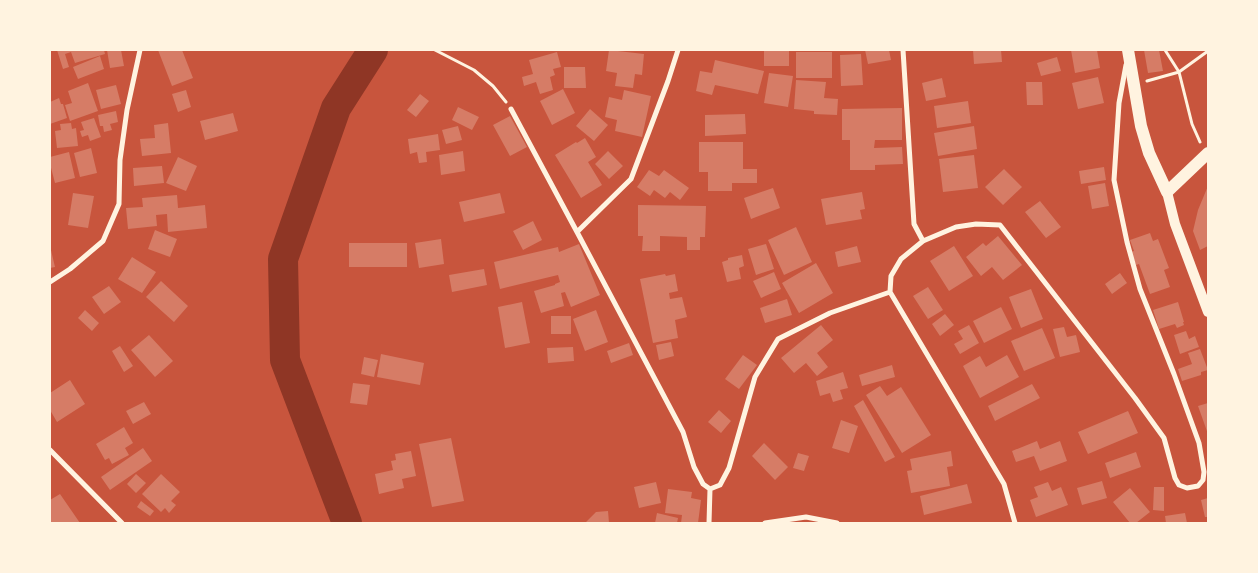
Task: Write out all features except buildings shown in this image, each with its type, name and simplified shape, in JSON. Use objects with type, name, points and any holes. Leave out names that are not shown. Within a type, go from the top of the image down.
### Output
[{"type":"main road","points":[[1128,52],[1141,126],[1149,153],[1167,192],[1175,224],[1208,312]]},
{"type":"main road","points":[[1167,192],[1207,154]]},
{"type":"street","points":[[50,282],[70,269],[103,241],[119,204],[120,160],[127,110],[140,50]]},
{"type":"street","points":[[578,232],[631,179],[668,82],[678,50]]},
{"type":"street","points":[[903,50],[914,224],[923,241]]},
{"type":"street","points":[[1015,523],[1004,484],[890,292],[891,276],[901,259],[923,241],[956,227],[976,224],[1000,225],[1164,438],[1175,478],[1179,485],[1187,488],[1198,486],[1203,480],[1204,472],[1199,443],[1140,289],[1127,242],[1114,180],[1119,103],[1128,52]]},
{"type":"street","points":[[511,109],[683,432],[694,466],[703,484],[710,489]]},
{"type":"street","points":[[710,489],[720,485],[729,468],[755,377],[778,339],[830,313],[890,292]]},
{"type":"street","points":[[50,450],[122,523]]},
{"type":"street","points":[[709,523],[710,489]]},
{"type":"street","points":[[765,523],[806,517],[837,523]]},
{"type":"path","points":[[435,50],[474,70],[493,86],[511,109]]},
{"type":"path","points":[[1165,50],[1179,72],[1192,124],[1207,154]]},
{"type":"path","points":[[1133,84],[1179,72],[1208,51]]},
{"type":"waterway","points":[[347,523],[285,360],[283,259],[336,108],[373,50]]}]
